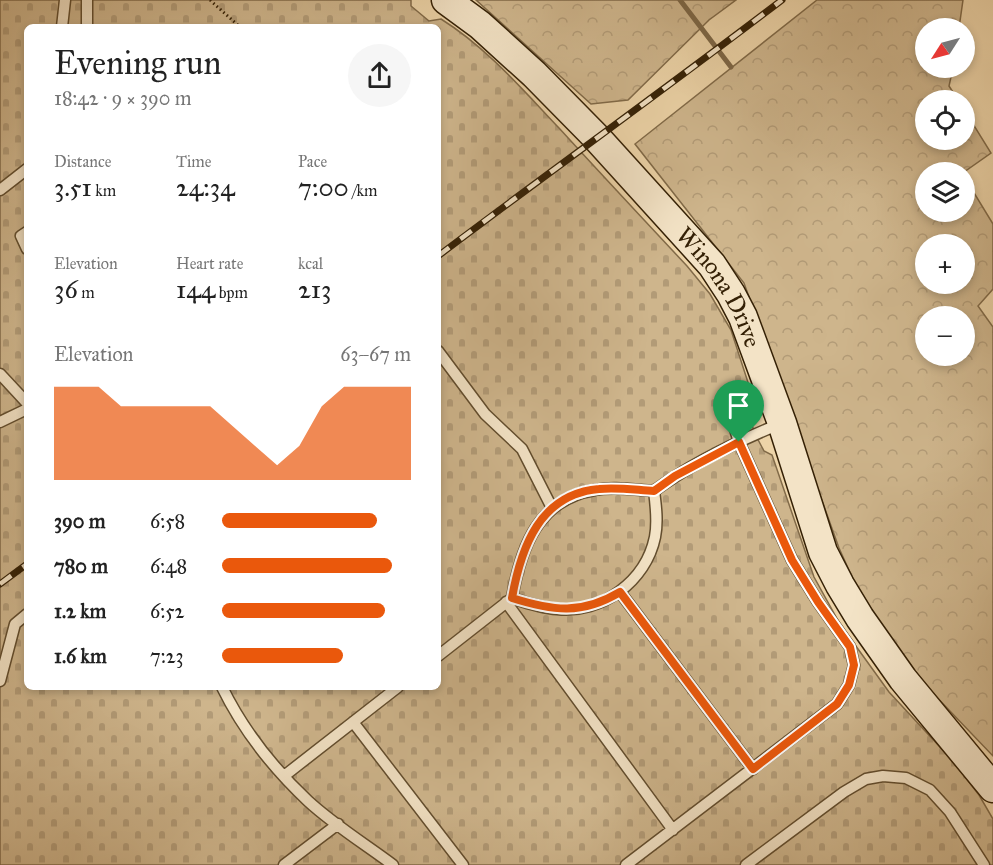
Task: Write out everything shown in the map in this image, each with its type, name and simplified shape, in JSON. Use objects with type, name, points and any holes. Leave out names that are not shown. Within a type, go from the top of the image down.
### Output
[{"type":"street","name":"Winona Drive","points":[[446,0],[480,25],[534,74],[596,137],[712,265],[743,317],[782,423],[824,552],[840,585],[903,679],[993,788]]},
{"type":"lane","points":[[62,24],[64,0]]},
{"type":"lane","points":[[87,0],[87,24]]},
{"type":"lane","points":[[0,190],[24,170]]},
{"type":"lane","points":[[441,355],[484,414],[522,449],[552,508]]},
{"type":"lane","points":[[0,374],[24,400]]},
{"type":"lane","points":[[626,865],[837,704],[849,685],[854,665],[850,647],[792,560],[739,442],[724,394]]},
{"type":"lane","points":[[0,422],[24,410]]},
{"type":"lane","points":[[441,654],[509,600],[521,557],[530,537],[552,508],[578,493],[596,489],[654,491],[675,476],[739,442],[782,423]]},
{"type":"lane","points":[[509,600],[559,610],[587,607],[607,600],[620,592],[639,574],[650,556],[656,535],[654,491]]},
{"type":"lane","points":[[620,592],[753,769]]},
{"type":"lane","points":[[509,600],[673,830]]},
{"type":"lane","points":[[0,681],[15,624],[24,616]]},
{"type":"lane","points":[[224,690],[246,730],[264,755],[309,802],[393,865]]},
{"type":"lane","points":[[284,776],[394,690]]},
{"type":"lane","points":[[353,722],[463,865]]},
{"type":"lane","points":[[746,865],[844,792],[866,779],[883,776],[906,778],[930,790],[950,812],[984,865]]},
{"type":"lane","points":[[284,865],[338,824]]},
{"type":"path","points":[[210,0],[237,24]]},
{"type":"green space","points":[[0,0],[411,0],[411,6],[429,21],[441,19],[473,42],[531,98],[687,266],[710,294],[731,330],[755,404],[750,419],[755,434],[764,451],[772,455],[814,577],[840,624],[889,692],[952,760],[979,795],[993,819],[993,865],[0,865]]},
{"type":"green space","points":[[476,0],[736,0],[709,20],[628,100],[591,104]]},
{"type":"green space","points":[[817,0],[963,0],[960,18],[915,18],[915,78],[951,78],[949,86],[952,90],[915,90],[915,150],[975,150],[975,127],[991,153],[975,164],[975,162],[915,162],[915,222],[975,222],[975,194],[993,224],[993,289],[978,306],[993,327],[993,756],[926,686],[863,601],[839,548],[744,283],[635,144]]},
{"type":"waterway","points":[[680,0],[731,67]]},
{"type":"railway","points":[[441,254],[782,0]]},
{"type":"railway","points":[[0,584],[24,566]]},
{"type":"route","points":[[739,442],[792,560],[850,647],[854,665],[849,685],[837,704],[753,769],[620,592],[607,600],[587,607],[559,610],[512,598],[521,557],[530,537],[544,516],[565,499],[596,489],[654,491],[675,476],[739,442]]}]
